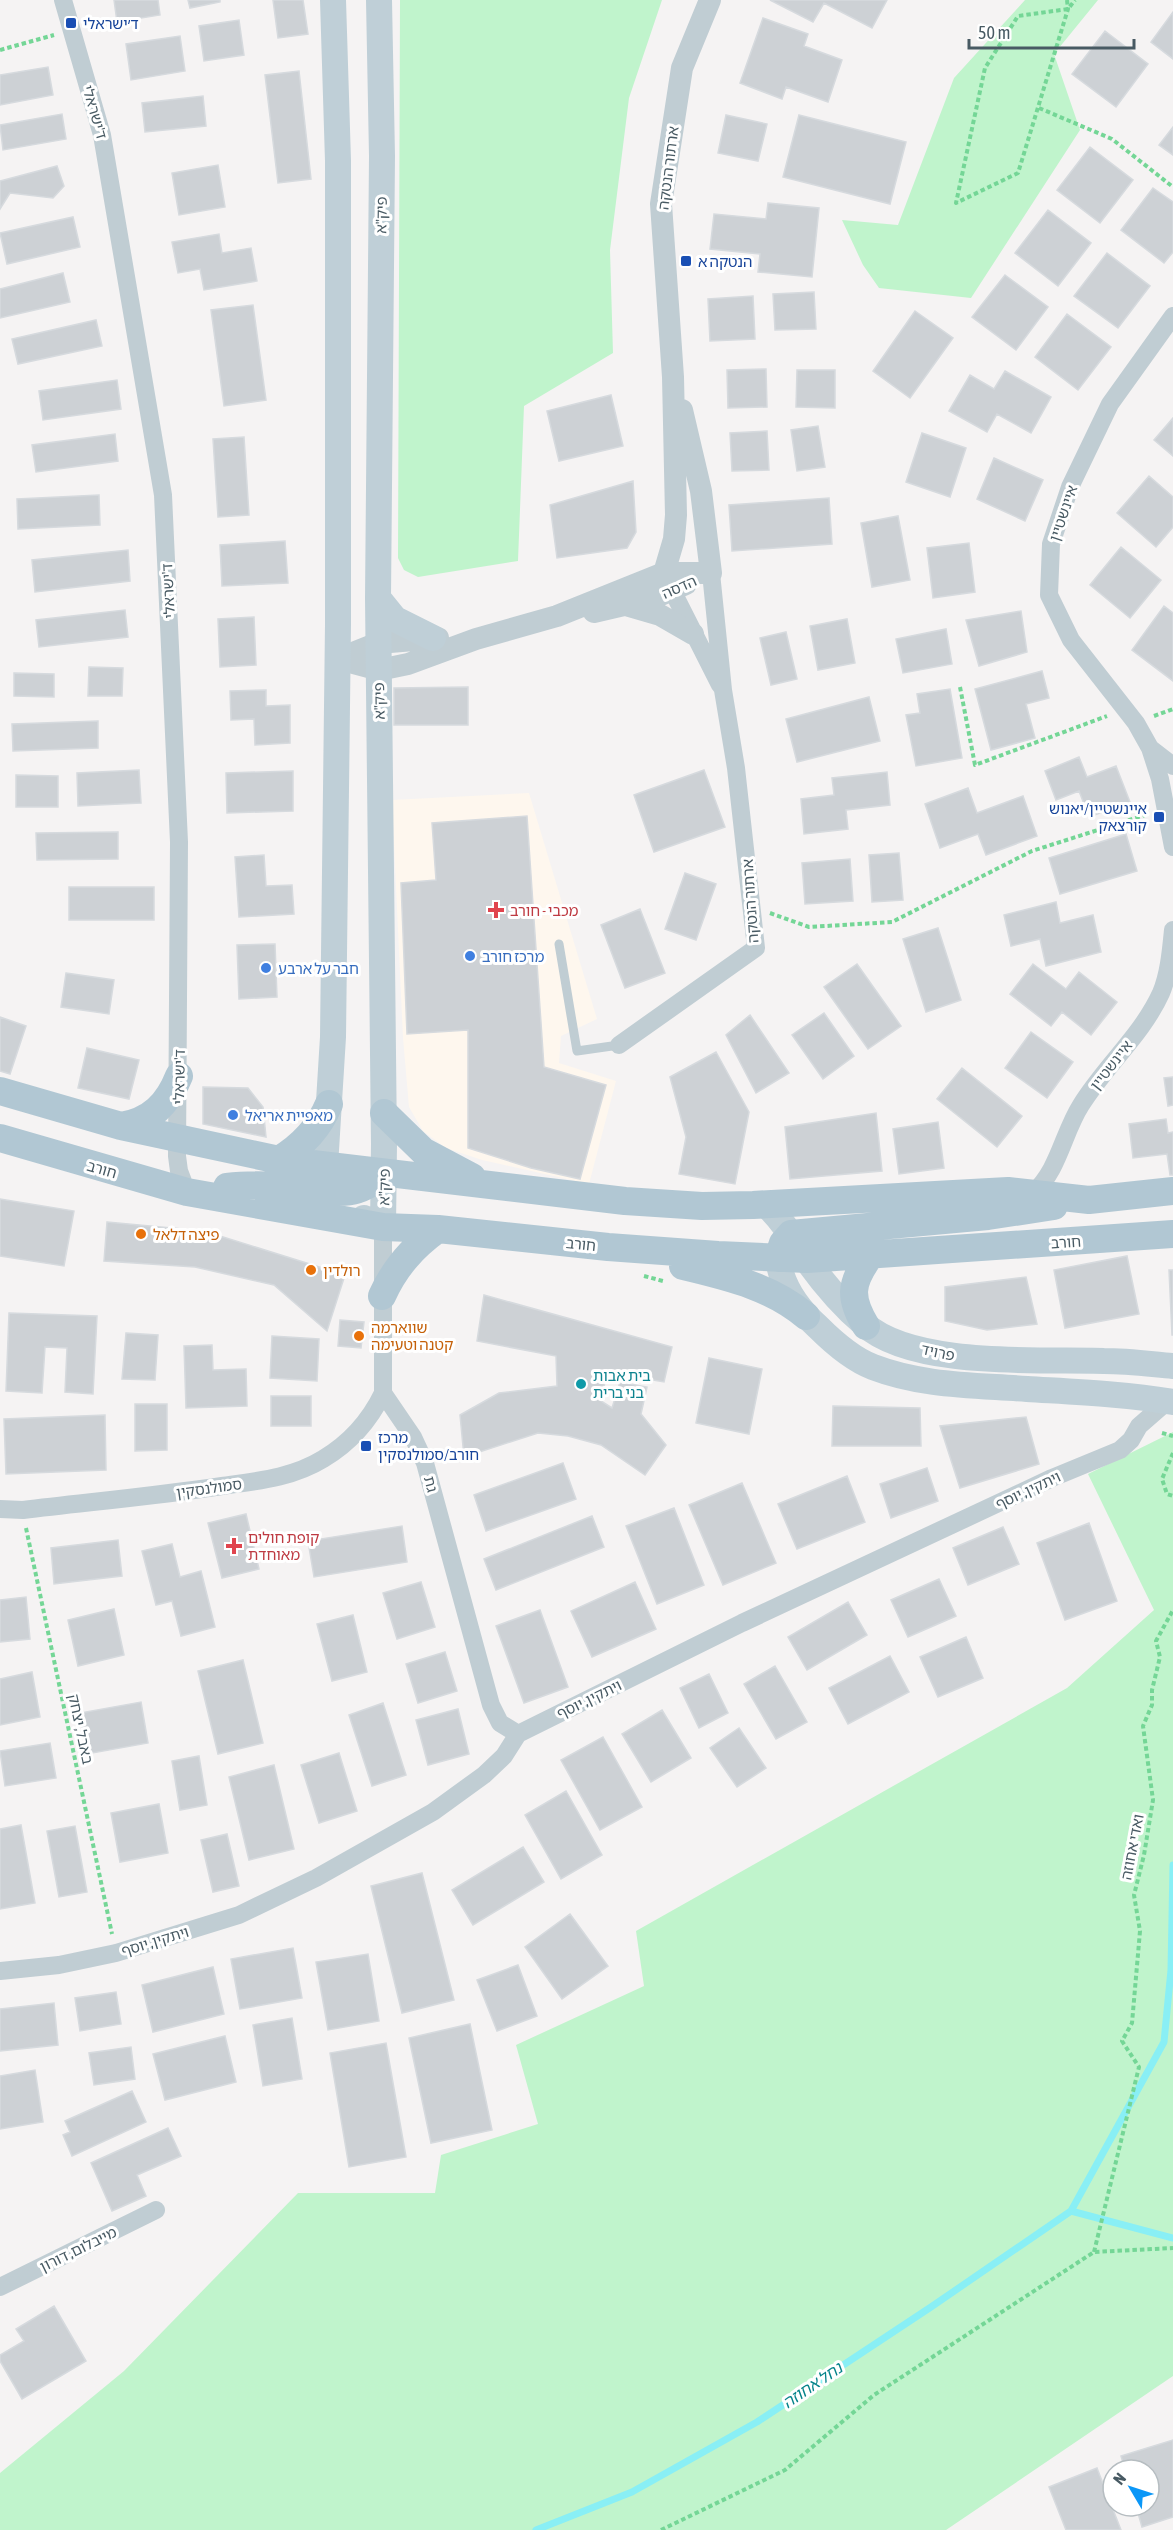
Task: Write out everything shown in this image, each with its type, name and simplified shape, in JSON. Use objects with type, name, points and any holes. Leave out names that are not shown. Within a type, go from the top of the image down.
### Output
[{"type":"main road","name":"פיק\"א","points":[[333,0],[338,161],[338,660],[333,1037],[325,1166],[335,1194],[351,1210],[383,1227],[384,1113],[378,669],[382,156],[379,0]]},
{"type":"main road","points":[[378,598],[395,619],[433,638]]},
{"type":"main road","points":[[121,1126],[141,1122],[160,1108],[174,1089],[179,1076]]},
{"type":"main road","points":[[0,1091],[177,1140],[279,1160],[625,1201],[702,1206],[1008,1191],[1089,1200]]},
{"type":"main road","points":[[279,1160],[300,1145],[314,1131],[329,1104]]},
{"type":"main road","points":[[384,1113],[410,1140],[435,1159],[470,1177],[502,1188]]},
{"type":"main road","name":"חורב","points":[[0,1138],[187,1192],[383,1227],[438,1229],[608,1246],[785,1246],[807,1259],[1173,1234]]},
{"type":"main road","points":[[187,1192],[243,1185],[270,1185],[335,1194],[366,1186],[384,1173]]},
{"type":"main road","points":[[785,1246],[834,1228],[988,1216],[1089,1200],[1173,1191]]},
{"type":"main road","name":"פרויד","points":[[765,1204],[782,1221],[785,1246],[784,1285],[806,1316],[840,1348],[873,1367],[924,1381],[971,1387],[1171,1400]]},
{"type":"main road","points":[[382,1296],[389,1280],[408,1255],[438,1229]]},
{"type":"main road","points":[[608,1246],[759,1287],[782,1298],[806,1316]]},
{"type":"main road","points":[[866,1326],[858,1314],[853,1296],[856,1278],[870,1256]]},
{"type":"main road","name":"פרויד","points":[[807,1259],[837,1299],[866,1326],[885,1338],[942,1356],[1107,1361],[1173,1366]]},
{"type":"street","name":"ד'ישראלי","points":[[63,0],[102,135],[164,495],[179,842],[177,1140],[179,1172],[187,1192]]},
{"type":"street","name":"ארתור הנטקה","points":[[710,0],[682,68],[661,204],[673,377],[676,515],[668,581],[723,690]]},
{"type":"street","name":"איינשטיין","points":[[1173,316],[1110,404],[1070,487],[1051,543],[1048,595],[1071,640],[1136,723],[1150,748],[1160,779],[1173,847]]},
{"type":"street","name":"ארתור הנטקה","points":[[619,1045],[756,948],[736,768],[723,690],[701,491],[673,377]]},
{"type":"street","name":"הדסה","points":[[338,660],[378,669],[408,664],[476,639],[668,581],[711,573]]},
{"type":"street","name":"הדסה","points":[[557,616],[628,606],[668,581]]},
{"type":"street","points":[[628,606],[660,615],[693,634]]},
{"type":"street","name":"הדסה","points":[[338,660],[378,643],[433,638],[476,639]]},
{"type":"street","points":[[1150,748],[1173,766]]},
{"type":"street","name":"איינשטיין","points":[[1033,1192],[1052,1172],[1066,1132],[1081,1105],[1142,1025],[1161,992],[1170,956],[1173,930]]},
{"type":"street","points":[[383,1227],[383,1393]]},
{"type":"street","name":"סמולנסקין","points":[[0,1509],[23,1510],[190,1491],[285,1476],[322,1460],[352,1438],[372,1416],[383,1393]]},
{"type":"street","name":"גת","points":[[383,1393],[413,1437],[425,1463],[491,1705],[500,1723],[518,1734]]},
{"type":"street","name":"ויתקין, יוסף","points":[[0,1971],[59,1965],[116,1953],[239,1915],[316,1878],[433,1812],[484,1775],[504,1756],[518,1734],[742,1623],[1052,1478],[1120,1450],[1131,1440],[1139,1426],[1171,1400]]},
{"type":"street","name":"מייבלום, דורון","points":[[0,2288],[156,2210]]},
{"type":"lane","points":[[559,944],[577,1051],[619,1045]]},
{"type":"path","points":[[1067,0],[1068,9]]},
{"type":"path","points":[[1068,9],[1018,16],[985,68],[956,203],[1018,173],[1068,9],[1075,0]]},
{"type":"path","points":[[0,50],[71,31]]},
{"type":"path","points":[[1038,108],[1112,140],[1173,187]]},
{"type":"path","points":[[960,687],[975,765],[1124,709]]},
{"type":"path","points":[[753,907],[809,927],[892,922],[1032,851],[1166,808]]},
{"type":"path","points":[[1173,1453],[1162,1479],[1167,1494],[1173,1496]]},
{"type":"path","name":"באבל, יצחק","points":[[23,1510],[116,1953]]},
{"type":"path","name":"ואדי אחוזה","points":[[1094,2252],[1139,2067],[1122,2041],[1132,2023],[1140,1931],[1134,1895],[1144,1855],[1153,1800],[1143,1726],[1152,1705],[1152,1690],[1160,1657],[1156,1641],[1173,1610]]},
{"type":"path","points":[[661,2530],[785,2470],[874,2395],[1094,2252],[1173,2248]]},
{"type":"shaded area","name":"מרכז חורב","points":[[529,793],[597,1019],[561,1036],[559,1063],[616,1081],[589,1184],[482,1160],[446,1148],[423,1131],[409,1107],[403,1038],[392,800]]},
{"type":"green space","points":[[400,0],[662,0],[629,98],[610,250],[613,353],[524,406],[518,561],[418,577],[404,570],[398,558]]},
{"type":"green space","points":[[1025,0],[1098,0],[1054,54],[1080,130],[971,298],[879,288],[863,265],[842,220],[898,225],[954,78]]},
{"type":"green space","points":[[1173,1432],[1173,2376],[946,2530],[0,2530],[0,2473],[124,2371],[298,2193],[435,2193],[441,2155],[538,2124],[516,2045],[644,1986],[636,1931],[1067,1688],[1154,1610],[1088,1474]]},
{"type":"building","points":[[114,0],[158,0],[160,15],[117,22]]},
{"type":"building","points":[[188,0],[220,0],[220,2],[190,8]]},
{"type":"building","points":[[273,0],[303,0],[308,34],[278,38]]},
{"type":"building","points":[[770,0],[887,0],[872,28],[824,3],[813,22]]},
{"type":"building","points":[[1173,12],[1173,59],[1151,42]]},
{"type":"building","points":[[763,18],[808,34],[804,46],[842,60],[828,102],[786,87],[782,99],[740,83]]},
{"type":"building","points":[[239,20],[244,55],[204,61],[199,26]]},
{"type":"building","points":[[1105,31],[1148,64],[1116,107],[1072,74]]},
{"type":"building","points":[[180,36],[185,71],[131,80],[126,44]]},
{"type":"building","points":[[48,67],[53,95],[0,105],[0,75]]},
{"type":"building","points":[[299,71],[311,179],[278,183],[265,75]]},
{"type":"building","points":[[203,96],[206,126],[145,132],[142,103]]},
{"type":"building","points":[[62,114],[66,139],[3,150],[0,125]]},
{"type":"building","points":[[726,115],[767,124],[758,161],[718,153]]},
{"type":"building","points":[[799,115],[906,142],[890,204],[783,177]]},
{"type":"building","points":[[1173,127],[1173,155],[1159,145]]},
{"type":"building","points":[[1090,147],[1133,180],[1100,223],[1057,190]]},
{"type":"building","points":[[218,165],[225,207],[179,215],[172,173]]},
{"type":"building","points":[[57,166],[64,186],[53,198],[10,193],[0,209],[0,181]]},
{"type":"building","points":[[1153,188],[1173,202],[1173,252],[1164,263],[1121,230]]},
{"type":"building","points":[[768,203],[819,208],[812,277],[758,272],[760,254],[710,249],[714,214],[766,219]]},
{"type":"building","points":[[1048,210],[1091,243],[1058,286],[1015,253]]},
{"type":"building","points":[[73,217],[80,247],[7,264],[0,233]]},
{"type":"building","points":[[219,234],[222,253],[251,248],[257,281],[204,290],[200,269],[178,273],[172,242]]},
{"type":"building","points":[[1107,253],[1150,286],[1118,328],[1074,296]]},
{"type":"building","points":[[63,273],[70,302],[0,318],[0,289]]},
{"type":"building","points":[[1005,275],[1048,307],[1016,350],[972,317]]},
{"type":"building","points":[[814,292],[816,329],[775,330],[773,294]]},
{"type":"building","points":[[753,296],[755,339],[710,341],[708,299]]},
{"type":"building","points":[[253,305],[266,400],[224,406],[211,310]]},
{"type":"building","points":[[915,311],[953,338],[910,398],[873,371]]},
{"type":"building","points":[[1067,314],[1111,347],[1078,390],[1035,357]]},
{"type":"building","points":[[96,320],[102,346],[18,364],[12,339]]},
{"type":"building","points":[[766,369],[767,407],[728,408],[727,370]]},
{"type":"building","points":[[797,370],[835,370],[835,408],[796,407]]},
{"type":"building","points":[[1005,371],[1051,397],[1031,433],[997,414],[987,432],[949,411],[970,375],[994,389]]},
{"type":"building","points":[[117,380],[121,409],[43,420],[39,391]]},
{"type":"building","points":[[611,395],[623,446],[559,461],[547,411]]},
{"type":"building","points":[[1173,418],[1173,456],[1154,440]]},
{"type":"building","points":[[818,426],[825,467],[797,471],[791,430]]},
{"type":"building","points":[[767,431],[769,470],[732,471],[730,433]]},
{"type":"building","points":[[922,433],[966,448],[950,497],[906,482]]},
{"type":"building","points":[[115,434],[118,461],[36,472],[32,445]]},
{"type":"building","points":[[244,437],[249,515],[218,517],[213,439]]},
{"type":"building","points":[[994,458],[1043,480],[1025,521],[977,499]]},
{"type":"building","points":[[1149,476],[1173,497],[1173,527],[1156,547],[1117,513]]},
{"type":"building","points":[[633,481],[636,532],[627,548],[557,558],[550,505]]},
{"type":"building","points":[[99,495],[100,525],[18,529],[17,499]]},
{"type":"building","points":[[829,498],[832,544],[732,551],[729,505]]},
{"type":"building","points":[[898,516],[910,580],[872,587],[861,523]]},
{"type":"building","points":[[285,541],[288,583],[222,586],[220,545]]},
{"type":"building","points":[[969,543],[975,592],[933,598],[927,548]]},
{"type":"building","points":[[1121,547],[1161,580],[1130,618],[1090,585]]},
{"type":"building","points":[[128,550],[130,581],[35,592],[32,560]]},
{"type":"building","points":[[1164,606],[1173,613],[1173,681],[1132,650]]},
{"type":"building","points":[[125,610],[128,637],[39,647],[36,620]]},
{"type":"building","points":[[1021,611],[1027,652],[979,666],[966,620]]},
{"type":"building","points":[[254,617],[256,665],[220,667],[218,619]]},
{"type":"building","points":[[847,619],[855,663],[818,670],[810,626]]},
{"type":"building","points":[[946,629],[952,664],[903,673],[896,639]]},
{"type":"building","points":[[786,632],[797,679],[771,685],[760,638]]},
{"type":"building","points":[[89,667],[123,668],[122,696],[88,696]]},
{"type":"building","points":[[1042,671],[1049,698],[1026,704],[1035,738],[991,750],[975,689]]},
{"type":"building","points":[[14,673],[54,674],[54,697],[14,696]]},
{"type":"building","points":[[468,687],[468,725],[394,725],[394,688]]},
{"type":"building","points":[[950,689],[962,758],[916,766],[906,715],[920,713],[917,694]]},
{"type":"building","points":[[266,690],[266,706],[290,705],[290,743],[255,745],[254,719],[231,720],[230,691]]},
{"type":"building","points":[[869,697],[880,741],[797,762],[786,719]]},
{"type":"building","points":[[98,721],[98,748],[13,751],[12,724]]},
{"type":"building","points":[[1079,757],[1087,777],[1116,766],[1130,802],[1089,817],[1079,791],[1056,800],[1045,771]]},
{"type":"building","points":[[139,770],[141,803],[78,806],[77,773]]},
{"type":"building","points":[[704,770],[725,827],[654,852],[634,795]]},
{"type":"building","points":[[293,771],[293,811],[227,813],[226,773]]},
{"type":"building","points":[[887,772],[890,805],[846,810],[848,829],[804,834],[801,799],[834,795],[832,778]]},
{"type":"building","points":[[16,775],[58,776],[58,807],[16,807]]},
{"type":"building","points":[[968,788],[977,813],[1023,796],[1037,836],[986,855],[978,834],[940,848],[925,804]]},
{"type":"building","name":"מרכז חורב","points":[[527,816],[544,1067],[606,1085],[580,1179],[531,1168],[468,1148],[468,1030],[407,1034],[401,883],[436,880],[432,823]]},
{"type":"building","points":[[118,832],[118,859],[37,860],[36,833]]},
{"type":"building","points":[[1126,834],[1137,871],[1060,894],[1049,858]]},
{"type":"building","points":[[899,853],[903,900],[872,902],[869,855]]},
{"type":"building","points":[[264,855],[266,886],[292,885],[294,914],[239,917],[235,857]]},
{"type":"building","points":[[850,859],[853,901],[805,904],[802,863]]},
{"type":"building","points":[[685,873],[716,884],[696,940],[665,929]]},
{"type":"building","points":[[69,887],[154,887],[154,920],[69,920]]},
{"type":"building","points":[[1056,902],[1060,923],[1093,915],[1101,952],[1046,966],[1040,939],[1011,946],[1004,915]]},
{"type":"building","points":[[640,909],[665,973],[625,988],[601,925]]},
{"type":"building","points":[[938,928],[961,1000],[926,1012],[903,939]]},
{"type":"building","points":[[275,944],[277,997],[239,999],[237,945]]},
{"type":"building","points":[[857,964],[901,1026],[868,1049],[824,987]]},
{"type":"building","points":[[1033,964],[1066,989],[1079,972],[1117,1002],[1091,1035],[1062,1012],[1051,1026],[1010,994]]},
{"type":"building","points":[[66,973],[114,980],[109,1014],[61,1007]]},
{"type":"building","points":[[824,1013],[854,1056],[823,1079],[792,1035]]},
{"type":"building","points":[[750,1015],[789,1073],[756,1093],[726,1035]]},
{"type":"building","points":[[0,1017],[26,1026],[10,1074],[0,1071]]},
{"type":"building","points":[[1031,1032],[1073,1062],[1047,1098],[1005,1068]]},
{"type":"building","points":[[87,1048],[139,1060],[129,1099],[78,1088]]},
{"type":"building","points":[[716,1052],[749,1112],[735,1184],[679,1174],[686,1137],[670,1077]]},
{"type":"building","points":[[962,1068],[1022,1116],[997,1147],[937,1099]]},
{"type":"building","points":[[1173,1077],[1173,1105],[1168,1106],[1164,1078]]},
{"type":"building","name":"מאפיית אריאל","points":[[203,1087],[248,1088],[263,1107],[266,1137],[203,1124]]},
{"type":"building","points":[[876,1113],[882,1171],[790,1179],[785,1127]]},
{"type":"building","points":[[1166,1119],[1168,1133],[1173,1132],[1173,1175],[1170,1175],[1167,1154],[1133,1158],[1129,1124]]},
{"type":"building","points":[[938,1122],[944,1168],[899,1174],[893,1129]]},
{"type":"building","points":[[0,1199],[74,1211],[64,1266],[0,1256]]},
{"type":"building","points":[[107,1222],[204,1231],[345,1275],[327,1331],[274,1285],[195,1267],[104,1261]]},
{"type":"building","points":[[1127,1256],[1139,1314],[1065,1328],[1054,1270]]},
{"type":"building","points":[[1169,1270],[1173,1270],[1173,1335],[1172,1335]]},
{"type":"building","points":[[1026,1277],[1037,1324],[987,1330],[945,1321],[945,1287]]},
{"type":"building","name":"בית אבות בני ברית","points":[[484,1295],[672,1347],[664,1382],[607,1372],[601,1401],[612,1408],[620,1382],[647,1387],[641,1414],[666,1445],[645,1475],[601,1445],[568,1436],[538,1433],[464,1457],[460,1415],[499,1393],[557,1386],[556,1356],[477,1341]]},
{"type":"building","points":[[9,1313],[97,1316],[93,1394],[65,1392],[67,1348],[45,1347],[42,1393],[6,1391]]},
{"type":"building","points":[[340,1320],[364,1322],[361,1348],[338,1346]]},
{"type":"building","points":[[126,1333],[158,1335],[155,1380],[122,1379]]},
{"type":"building","points":[[272,1336],[319,1339],[317,1381],[270,1378]]},
{"type":"building","points":[[212,1345],[213,1370],[246,1369],[247,1406],[186,1408],[184,1346]]},
{"type":"building","points":[[709,1358],[762,1369],[749,1434],[696,1423]]},
{"type":"building","points":[[271,1396],[311,1396],[311,1426],[271,1426]]},
{"type":"building","points":[[135,1404],[167,1404],[167,1450],[135,1451]]},
{"type":"building","points":[[833,1406],[920,1408],[921,1446],[832,1446]]},
{"type":"building","points":[[105,1415],[106,1470],[6,1474],[4,1419]]},
{"type":"building","points":[[1026,1417],[1039,1464],[960,1488],[940,1426]]},
{"type":"building","points":[[563,1463],[576,1499],[486,1531],[474,1495]]},
{"type":"building","points":[[927,1468],[938,1501],[891,1518],[880,1484]]},
{"type":"building","points":[[847,1476],[865,1522],[797,1549],[778,1504]]},
{"type":"building","points":[[742,1483],[776,1563],[723,1585],[689,1505]]},
{"type":"building","points":[[674,1508],[704,1585],[657,1604],[626,1526]]},
{"type":"building","name":"קופת חולים מאוחדת","points":[[246,1514],[259,1569],[222,1578],[208,1523]]},
{"type":"building","points":[[592,1516],[604,1547],[496,1590],[484,1559]]},
{"type":"building","points":[[1089,1523],[1117,1601],[1065,1620],[1037,1543]]},
{"type":"building","points":[[402,1526],[407,1562],[314,1577],[308,1541]]},
{"type":"building","points":[[1003,1527],[1019,1564],[968,1585],[953,1548]]},
{"type":"building","points":[[118,1540],[122,1576],[54,1584],[51,1548]]},
{"type":"building","points":[[172,1544],[180,1577],[201,1571],[215,1627],[181,1636],[172,1601],[156,1605],[142,1551]]},
{"type":"building","points":[[939,1579],[956,1616],[908,1637],[891,1600]]},
{"type":"building","points":[[421,1582],[435,1627],[397,1639],[383,1593]]},
{"type":"building","points":[[635,1582],[656,1629],[592,1657],[571,1611]]},
{"type":"building","points":[[26,1597],[30,1639],[0,1642],[0,1600]]},
{"type":"building","points":[[848,1602],[867,1635],[807,1670],[788,1637]]},
{"type":"building","points":[[114,1609],[124,1655],[78,1666],[68,1620]]},
{"type":"building","points":[[540,1610],[568,1687],[524,1703],[496,1626]]},
{"type":"building","points":[[353,1615],[367,1672],[332,1681],[317,1624]]},
{"type":"building","points":[[966,1637],[983,1678],[938,1697],[920,1657]]},
{"type":"building","points":[[445,1652],[457,1691],[418,1703],[406,1664]]},
{"type":"building","points":[[890,1656],[909,1692],[848,1724],[829,1688]]},
{"type":"building","points":[[243,1660],[263,1743],[218,1754],[198,1671]]},
{"type":"building","points":[[775,1666],[807,1722],[776,1739],[744,1684]]},
{"type":"building","points":[[32,1672],[40,1717],[0,1725],[0,1679]]},
{"type":"building","points":[[709,1674],[728,1713],[699,1728],[680,1688]]},
{"type":"building","points":[[141,1702],[148,1743],[87,1754],[80,1713]]},
{"type":"building","points":[[383,1703],[406,1775],[372,1786],[349,1715]]},
{"type":"building","points":[[458,1709],[469,1754],[428,1765],[416,1720]]},
{"type":"building","points":[[662,1710],[691,1758],[651,1782],[622,1734]]},
{"type":"building","points":[[739,1728],[766,1768],[737,1787],[710,1748]]},
{"type":"building","points":[[603,1737],[642,1807],[600,1830],[561,1760]]},
{"type":"building","points":[[50,1743],[56,1778],[5,1786],[0,1751]]},
{"type":"building","points":[[339,1753],[357,1811],[319,1823],[301,1765]]},
{"type":"building","points":[[199,1756],[207,1805],[180,1810],[172,1761]]},
{"type":"building","points":[[274,1765],[294,1849],[249,1860],[229,1777]]},
{"type":"building","points":[[566,1791],[602,1855],[561,1879],[525,1815]]},
{"type":"building","points":[[159,1804],[168,1853],[120,1862],[111,1813]]},
{"type":"building","points":[[21,1825],[35,1903],[0,1909],[0,1829]]},
{"type":"building","points":[[75,1826],[87,1892],[59,1897],[47,1831]]},
{"type":"building","points":[[227,1834],[239,1886],[213,1892],[201,1840]]},
{"type":"building","points":[[523,1847],[544,1882],[473,1925],[452,1890]]},
{"type":"building","points":[[422,1873],[454,2000],[402,2013],[371,1886]]},
{"type":"building","points":[[570,1914],[608,1966],[562,1999],[525,1947]]},
{"type":"building","points":[[293,1948],[302,1998],[240,2009],[231,1959]]},
{"type":"building","points":[[368,1954],[379,2021],[328,2030],[316,1962]]},
{"type":"building","points":[[518,1965],[537,2016],[497,2031],[477,1980]]},
{"type":"building","points":[[213,1967],[224,2014],[153,2032],[142,1985]]},
{"type":"building","points":[[116,1992],[121,2024],[80,2031],[75,1998]]},
{"type":"building","points":[[54,2003],[58,2045],[0,2051],[0,2009]]},
{"type":"building","points":[[292,2018],[302,2079],[263,2086],[253,2025]]},
{"type":"building","points":[[470,2024],[492,2130],[431,2143],[409,2038]]},
{"type":"building","points":[[225,2036],[236,2082],[165,2100],[153,2054]]},
{"type":"building","points":[[386,2043],[406,2157],[349,2167],[330,2053]]},
{"type":"building","points":[[131,2047],[135,2079],[94,2085],[89,2053]]},
{"type":"building","points":[[35,2070],[43,2122],[0,2129],[0,2076]]},
{"type":"building","points":[[132,2091],[146,2122],[72,2156],[63,2135],[70,2132],[65,2121]]},
{"type":"building","points":[[168,2128],[181,2156],[137,2175],[146,2196],[112,2211],[91,2163]]},
{"type":"building","points":[[54,2306],[86,2361],[22,2399],[0,2361],[0,2355],[24,2341],[16,2329]]},
{"type":"building","points":[[1173,2440],[1173,2517],[1142,2527],[1139,2518],[1161,2518],[1161,2458],[1122,2458],[1121,2456]]},
{"type":"building","points":[[1097,2468],[1101,2478],[1101,2518],[1116,2518],[1121,2530],[1066,2530],[1049,2487]]},
{"type":"waterway","name":"נחל אחוזה","points":[[536,2530],[632,2492],[757,2422],[1071,2211],[1164,2042],[1171,1970],[1173,1865]]},
{"type":"waterway","name":"נחל אחוזה","points":[[1071,2211],[1173,2238]]},
{"type":"place","name":"ד׳ישראלי","points":[[71,23]]},
{"type":"place","name":"הנטקה א","points":[[686,261]]},
{"type":"place","name":"איינשטיין/יאנוש קורצאק","points":[[1159,817]]},
{"type":"place","name":"מכבי - חורב","points":[[496,910]]},
{"type":"place","name":"מרכז חורב","points":[[470,956]]},
{"type":"place","name":"חבר על ארבע","points":[[266,968]]},
{"type":"place","name":"מאפיית אריאל","points":[[233,1115]]},
{"type":"place","name":"פיצה דלאל","points":[[141,1234]]},
{"type":"place","name":"רולדין","points":[[311,1270]]},
{"type":"place","name":"שווארמה קטנה וטעימה","points":[[359,1336]]},
{"type":"place","name":"בית אבות בני ברית","points":[[581,1384]]},
{"type":"place","name":"מרכז חורב/סמולנסקין","points":[[366,1446]]},
{"type":"place","name":"קופת חולים מאוחדת","points":[[234,1546]]}]
